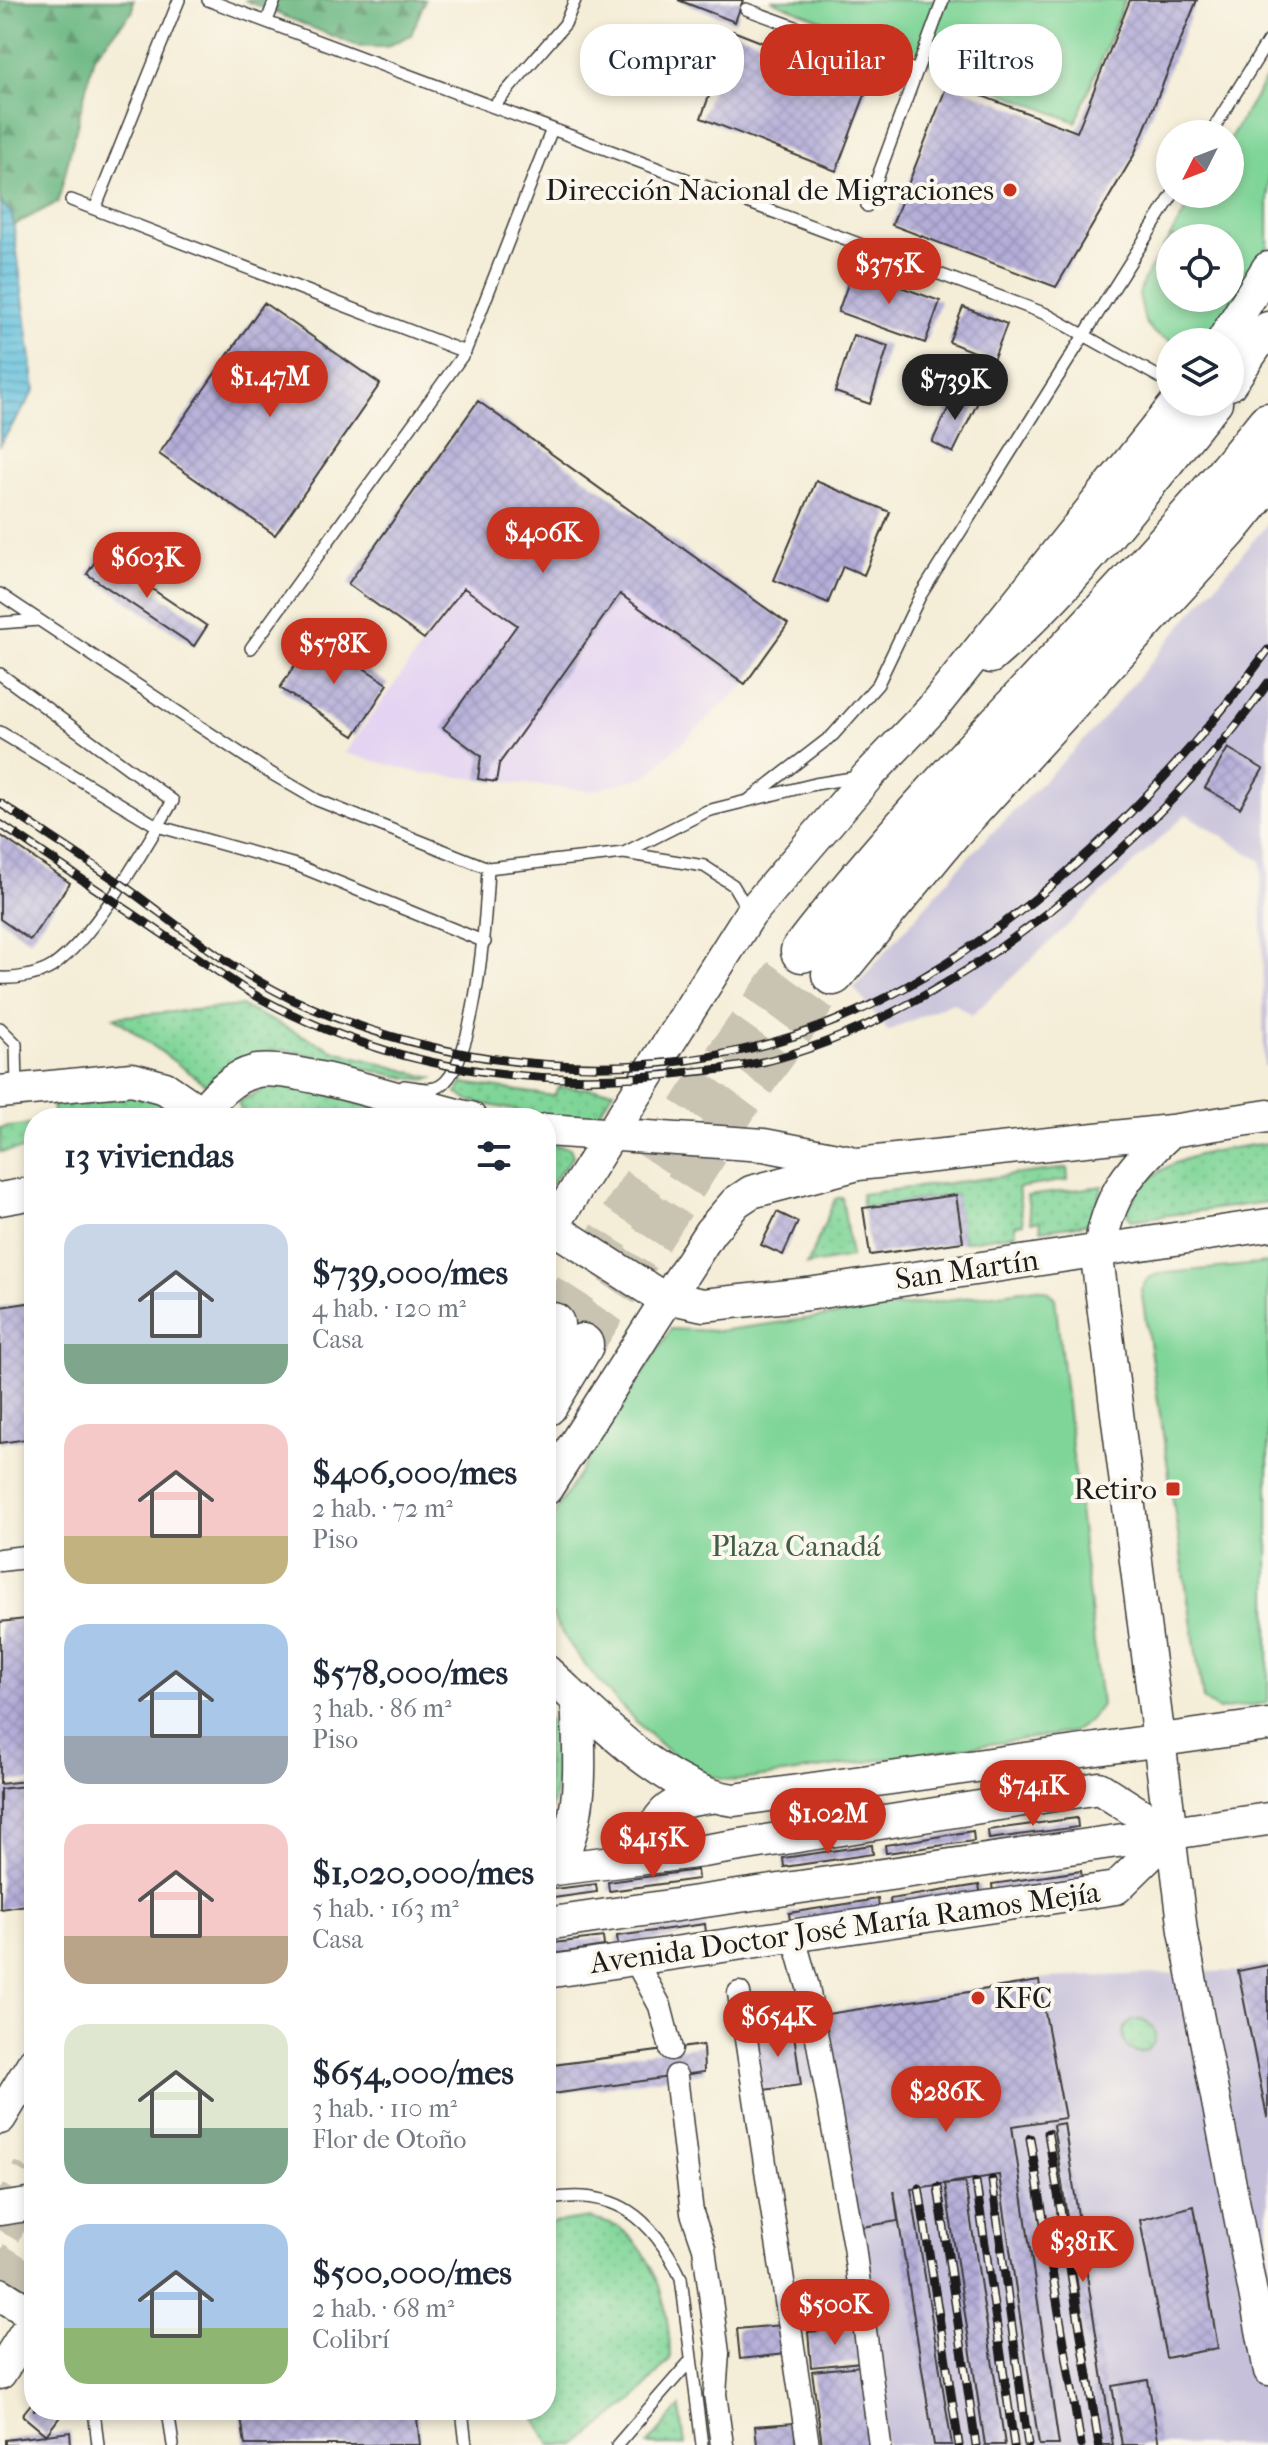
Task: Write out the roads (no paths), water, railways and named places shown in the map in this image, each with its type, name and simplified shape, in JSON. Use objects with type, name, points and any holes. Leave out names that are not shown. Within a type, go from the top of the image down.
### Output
[{"type":"highway","points":[[1268,424],[1205,503],[1070,653],[925,801],[818,962],[952,829],[1206,553],[1268,478]]},
{"type":"highway","points":[[556,1355],[560,1335]]},
{"type":"main road","points":[[1231,328],[1268,268]]},
{"type":"main road","points":[[1244,363],[1268,328]]},
{"type":"main road","points":[[556,1217],[750,914],[868,776],[932,709],[1166,416]]},
{"type":"main road","points":[[932,709],[1043,613],[1205,416]]},
{"type":"main road","points":[[209,1108],[226,1087],[254,1071],[273,1070],[431,1108]]},
{"type":"main road","points":[[8,1091],[132,1079],[165,1088],[191,1108]]},
{"type":"main road","points":[[556,1473],[718,1222],[743,1197],[758,1188],[858,1164],[1171,1131],[1268,1116]]},
{"type":"main road","points":[[556,1131],[764,1145],[858,1164]]},
{"type":"main road","points":[[1171,1131],[1136,1164],[1121,1184],[1106,1219],[1100,1251],[1099,1285],[1171,1834]]},
{"type":"main road","points":[[0,1199],[24,1195]]},
{"type":"main road","points":[[0,1217],[24,1216]]},
{"type":"main road","name":"San Martín","points":[[666,1299],[703,1305],[752,1301],[1268,1225]]},
{"type":"main road","points":[[556,1234],[666,1299]]},
{"type":"main road","points":[[556,1680],[673,1779],[711,1797]]},
{"type":"main road","points":[[556,1861],[575,1825],[580,1771],[577,1699]]},
{"type":"main road","points":[[664,1856],[653,1830],[662,1814],[679,1801],[711,1797],[734,1800],[1268,1725]]},
{"type":"main road","points":[[556,1869],[664,1856],[1099,1788],[1171,1834]]},
{"type":"main road","name":"Avenida Doctor José María Ramos Mejía","points":[[556,1923],[1268,1819]]},
{"type":"main road","name":"Avenida Doctor José María Ramos Mejía","points":[[556,1970],[1116,1888],[1171,1834]]},
{"type":"main road","points":[[2,2113],[24,2078]]},
{"type":"main road","points":[[0,2209],[24,2205]]},
{"type":"main road","points":[[0,2294],[24,2310]]},
{"type":"main road","points":[[0,2373],[24,2333]]},
{"type":"street","points":[[0,1560],[24,1557]]},
{"type":"street","points":[[1171,1834],[1183,1931],[1268,2371]]},
{"type":"street","points":[[793,1934],[808,1987],[854,2246],[880,2445]]},
{"type":"street","points":[[634,1958],[660,2006],[671,2049]]},
{"type":"street","points":[[739,1993],[808,2445]]},
{"type":"street","points":[[676,2076],[692,2213],[704,2248],[718,2353],[715,2394],[722,2445]]},
{"type":"lane","points":[[95,209],[179,0]]},
{"type":"lane","points":[[208,0],[1046,314],[1156,375]]},
{"type":"lane","points":[[267,21],[275,0]]},
{"type":"lane","points":[[493,107],[565,24],[575,0]]},
{"type":"lane","points":[[867,206],[943,0]]},
{"type":"lane","points":[[746,9],[917,71]]},
{"type":"lane","points":[[1219,120],[1268,41]]},
{"type":"lane","points":[[251,648],[465,352],[552,129]]},
{"type":"lane","points":[[71,200],[465,352]]},
{"type":"lane","points":[[746,801],[833,735],[878,684],[920,596],[1164,208]]},
{"type":"lane","points":[[0,594],[267,771],[317,800],[488,868],[624,853],[704,866],[733,885],[750,914]]},
{"type":"lane","points":[[0,623],[39,620]]},
{"type":"lane","points":[[0,674],[173,801],[121,885],[74,945],[52,967],[16,979],[0,978]]},
{"type":"lane","points":[[0,732],[157,826],[296,865],[485,942]]},
{"type":"lane","points":[[624,853],[707,811],[815,784],[868,776]]},
{"type":"lane","points":[[327,1081],[433,1089],[443,1084],[460,1053],[485,942],[488,868]]},
{"type":"lane","points":[[0,1028],[16,1044],[8,1091]]},
{"type":"lane","points":[[556,2199],[579,2198],[611,2202],[635,2213],[653,2228],[681,2278],[702,2445]]},
{"type":"lane","points":[[617,2445],[691,2360]]},
{"type":"lane","points":[[95,2420],[98,2445]]},
{"type":"lane","points":[[169,2420],[173,2445]]},
{"type":"lane","points":[[463,2420],[466,2445]]},
{"type":"water","points":[[0,201],[12,214],[35,390],[0,444]]},
{"type":"tunnel","points":[[556,1319],[698,1097],[802,951]]},
{"type":"tunnel","points":[[582,1345],[738,1104],[833,974]]},
{"type":"tunnel","points":[[0,2231],[24,2189]]},
{"type":"tunnel","points":[[0,2291],[24,2251]]},
{"type":"railway","points":[[0,803],[109,875],[234,966],[305,1005],[423,1045],[485,1057],[547,1064],[609,1066],[672,1062],[734,1052],[794,1036],[864,1008],[932,972],[997,928],[1059,879],[1117,825],[1172,768],[1268,650]]},
{"type":"railway","points":[[0,824],[241,987],[345,1037],[454,1067],[511,1075],[625,1078],[706,1071],[778,1058],[848,1033],[918,999],[986,958],[1052,910],[1114,856],[1171,800],[1223,742],[1268,683]]},
{"type":"railway","points":[[1048,2133],[1099,2445]]},
{"type":"railway","points":[[1030,2138],[1081,2445]]},
{"type":"railway","points":[[992,2180],[1028,2445]]},
{"type":"railway","points":[[976,2182],[1014,2445]]},
{"type":"railway","points":[[938,2187],[976,2445]]},
{"type":"railway","points":[[919,2188],[959,2445]]},
{"type":"place","name":"Dirección Nacional de Migraciones","points":[[1010,190]]},
{"type":"place","name":"Retiro","points":[[1173,1489]]},
{"type":"place","name":"KFC","points":[[978,1998]]},
{"type":"park label","name":"Plaza Canadá","points":[[796,1546]]}]
